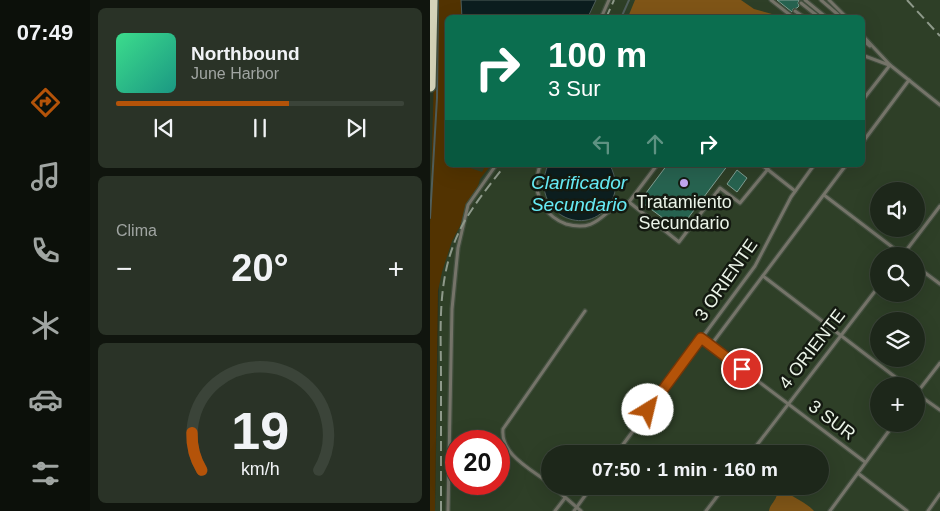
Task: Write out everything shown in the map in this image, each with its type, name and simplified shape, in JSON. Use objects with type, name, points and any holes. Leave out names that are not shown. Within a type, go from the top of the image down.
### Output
[{"type":"highway","points":[[430,86],[432,0]]},
{"type":"lane","points":[[602,15],[609,0]]},
{"type":"lane","points":[[771,0],[790,15]]},
{"type":"lane","points":[[821,0],[838,15]]},
{"type":"lane","points":[[829,0],[844,15]]},
{"type":"lane","points":[[803,2],[817,15]]},
{"type":"lane","points":[[803,2],[822,15]]},
{"type":"lane","points":[[795,11],[801,15]]},
{"type":"lane","points":[[865,38],[890,66],[940,104]]},
{"type":"lane","points":[[865,42],[876,51]]},
{"type":"lane","points":[[865,56],[890,66]]},
{"type":"lane","points":[[865,97],[890,66]]},
{"type":"lane","points":[[865,139],[908,80]]},
{"type":"lane","points":[[448,511],[452,318],[458,248],[468,205],[495,167]]},
{"type":"lane","points":[[539,167],[536,187],[539,199],[547,212],[558,221],[574,226],[593,224],[616,206],[629,202],[655,167]]},
{"type":"lane","points":[[765,167],[795,191]]},
{"type":"lane","name":"3 ORIENTE","points":[[623,445],[755,266],[795,191],[813,167]]},
{"type":"lane","points":[[711,345],[845,167]]},
{"type":"lane","points":[[629,202],[680,242],[720,188],[740,203],[768,169]]},
{"type":"lane","points":[[824,195],[890,247]]},
{"type":"lane","points":[[909,247],[940,206]]},
{"type":"lane","points":[[925,273],[940,284]]},
{"type":"lane","points":[[763,276],[895,377]]},
{"type":"lane","name":"4 ORIENTE","points":[[757,445],[870,297]]},
{"type":"lane","points":[[541,477],[512,454],[505,445],[502,436],[503,429],[585,311]]},
{"type":"lane","name":"3 SUR","points":[[701,338],[865,462]]},
{"type":"lane","points":[[925,382],[940,363]]},
{"type":"lane","points":[[925,400],[940,410]]},
{"type":"lane","points":[[830,511],[888,432]]},
{"type":"lane","points":[[858,474],[906,511]]},
{"type":"lane","points":[[928,511],[940,494]]},
{"type":"lane","points":[[562,495],[575,509],[581,511]]},
{"type":"lane","points":[[575,509],[585,495]]},
{"type":"lane","points":[[706,511],[718,495]]},
{"type":"lane","points":[[555,511],[565,498]]},
{"type":"shaded area","points":[[436,0],[461,0],[462,15],[445,15],[445,167],[467,167],[482,172],[485,167],[489,167],[480,179],[474,200],[452,241],[438,291],[435,511],[430,511],[430,224]]},
{"type":"shaded area","points":[[444,0],[940,0],[940,511],[435,511]]},
{"type":"shaded area","points":[[635,0],[741,0],[754,9],[773,15],[724,15],[629,15]]},
{"type":"shaded area","points":[[777,495],[791,495],[814,511],[769,511]]},
{"type":"water","points":[[461,0],[596,0],[589,15],[462,15]]},
{"type":"water","name":"Clarificador Secundario","points":[[548,167],[611,167],[614,174],[615,193],[611,202],[601,214],[588,220],[575,220],[563,216],[553,208],[546,196],[544,182]]},
{"type":"building","points":[[777,0],[799,0],[799,6],[793,9],[792,12]]},
{"type":"building","name":"Tratamiento Secundario","points":[[666,167],[726,167],[679,230],[640,201]]},
{"type":"building","points":[[737,170],[747,178],[737,192],[727,184]]},
{"type":"waterway","points":[[430,218],[437,98],[438,0]]},
{"type":"waterway","points":[[622,15],[629,0]]},
{"type":"railway","points":[[607,15],[614,0]]},
{"type":"railway","points":[[907,0],[940,36]]},
{"type":"railway","points":[[441,511],[441,308],[445,274],[455,241],[465,221],[503,167]]},
{"type":"place","name":"Tratamiento Secundario","points":[[684,183]]},
{"type":"route","points":[[648,410],[701,338],[742,369]]}]
